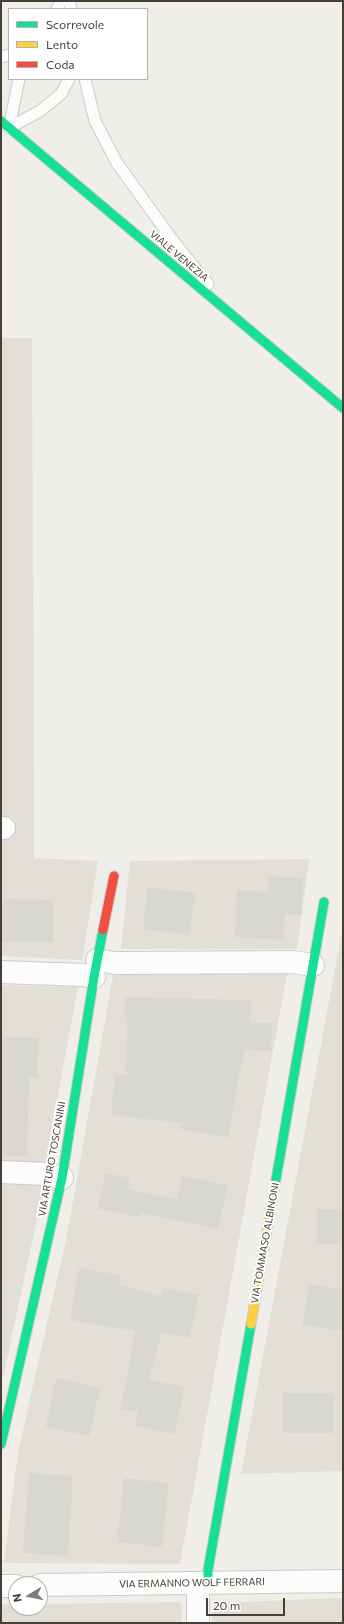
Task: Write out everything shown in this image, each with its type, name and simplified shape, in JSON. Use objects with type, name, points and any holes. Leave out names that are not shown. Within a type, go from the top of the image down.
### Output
[{"type":"street","name":"VIALE VENEZIA","points":[[5,125],[343,408]]},
{"type":"street","name":"VIA ARTURO TOSCANINI","points":[[1,1444],[62,1178],[96,968],[114,876]]},
{"type":"street","name":"VIA TOMMASO ALBINONI","points":[[198,1623],[203,1583],[208,1570],[324,902]]},
{"type":"street","points":[[1,972],[84,975],[96,968],[115,963],[294,962],[313,965]]},
{"type":"street","points":[[1,1172],[47,1174],[62,1178]]},
{"type":"street","name":"VIA ERMANNO WOLF FERRARI","points":[[48,1585],[343,1581]]},
{"type":"lane","points":[[5,125],[19,80]]},
{"type":"lane","points":[[5,125],[40,111],[61,94],[68,80]]},
{"type":"lane","points":[[85,80],[95,121],[117,163],[174,242],[235,317]]},
{"type":"shaded area","points":[[1,338],[32,338],[34,858],[98,861],[82,960],[1,956]]},
{"type":"shaded area","points":[[309,859],[297,949],[121,949],[130,861]]},
{"type":"shaded area","points":[[343,926],[343,1471],[241,1474]]},
{"type":"shaded area","points":[[114,970],[287,974],[180,1564],[4,1563],[18,1452],[67,1235]]},
{"type":"shaded area","points":[[1,985],[78,987],[60,1084],[49,1164],[1,1386]]},
{"type":"shaded area","points":[[343,1598],[343,1623],[212,1623],[212,1603]]},
{"type":"shaded area","points":[[181,1602],[182,1623],[1,1623],[1,1604],[8,1604],[8,1616],[48,1616],[48,1604]]},
{"type":"building","points":[[269,876],[303,878],[302,915],[285,914],[283,940],[235,937],[237,890],[268,892]]},
{"type":"building","points":[[148,887],[195,893],[189,935],[143,929]]},
{"type":"building","points":[[4,899],[53,900],[53,942],[2,942],[1,902],[4,902]]},
{"type":"building","points":[[125,997],[251,1000],[250,1023],[272,1023],[271,1051],[244,1050],[228,1138],[179,1129],[181,1123],[111,1115],[115,1074],[126,1075],[127,1017],[124,1017]]},
{"type":"building","points":[[1,1037],[39,1038],[37,1078],[29,1078],[27,1156],[1,1156]]},
{"type":"building","points":[[105,1173],[130,1178],[128,1190],[177,1199],[183,1176],[228,1185],[218,1229],[141,1213],[140,1217],[98,1209]]},
{"type":"building","points":[[317,1209],[343,1209],[343,1244],[317,1244]]},
{"type":"building","points":[[79,1268],[121,1275],[120,1285],[161,1296],[163,1288],[199,1295],[190,1338],[162,1333],[149,1380],[184,1387],[175,1434],[135,1426],[138,1412],[121,1409],[135,1331],[70,1320]]},
{"type":"building","points":[[309,1284],[343,1289],[343,1331],[302,1325]]},
{"type":"building","points":[[56,1378],[100,1388],[89,1436],[46,1427]]},
{"type":"building","points":[[283,1393],[334,1393],[334,1433],[283,1433]]},
{"type":"building","points":[[29,1473],[73,1476],[68,1556],[23,1553]]},
{"type":"building","points":[[124,1478],[169,1483],[162,1547],[117,1542]]},
{"type":"traffic: fast","points":[[1,121],[343,408]]},
{"type":"traffic: fast","points":[[275,1185],[324,902]]},
{"type":"traffic: fast","points":[[1,1444],[62,1178],[94,977],[103,930]]},
{"type":"traffic: fast","points":[[208,1583],[208,1570],[251,1324]]},
{"type":"traffic: slow","points":[[251,1324],[275,1185]]},
{"type":"traffic: jam","points":[[103,930],[114,876]]}]
